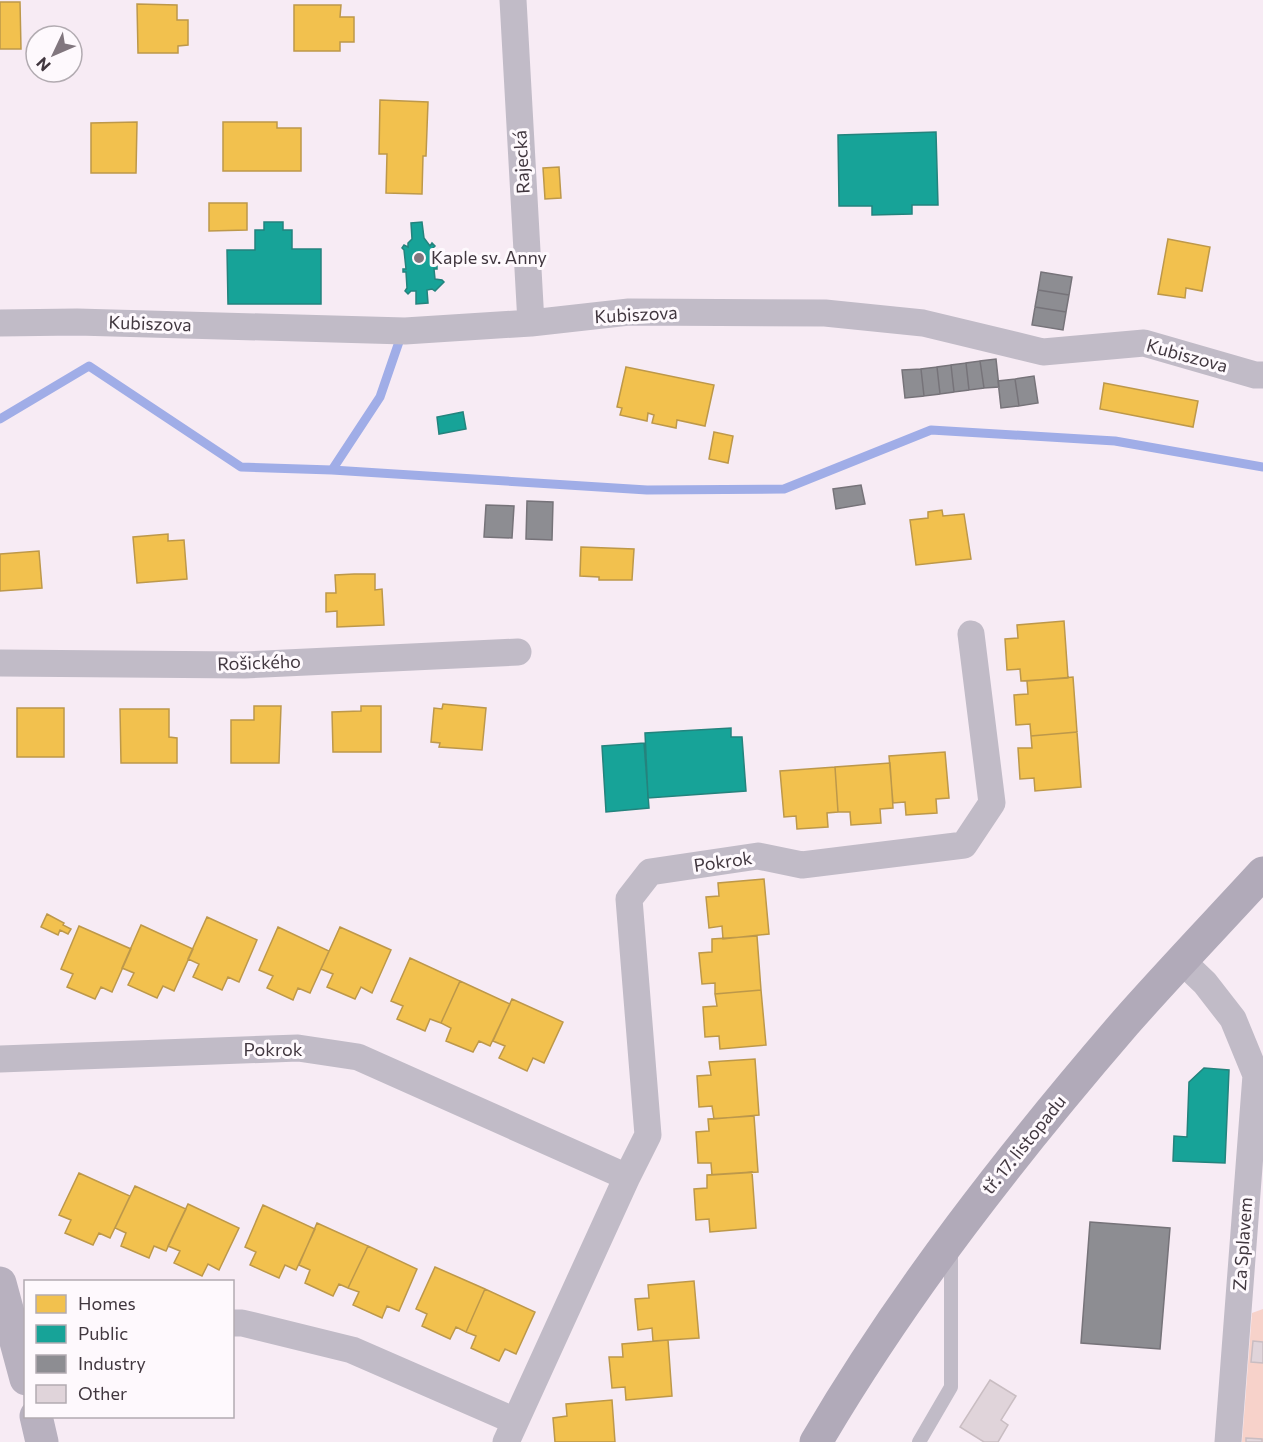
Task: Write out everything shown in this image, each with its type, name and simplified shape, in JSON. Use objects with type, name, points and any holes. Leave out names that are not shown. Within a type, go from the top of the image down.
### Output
[{"type":"main road","name":"tř. 17. listopadu","points":[[816,1442],[869,1356],[970,1212],[1126,1022],[1263,873]]},
{"type":"street","name":"Rajecká","points":[[513,0],[531,323]]},
{"type":"street","name":"Kubiszova","points":[[0,323],[77,322],[405,331],[531,323],[629,312],[825,313],[923,323],[1043,352],[1144,343],[1255,375],[1263,375]]},
{"type":"street","name":"Pokrok","points":[[234,1323],[352,1350],[510,1431],[648,1135],[629,899],[650,872],[758,856],[802,866],[964,845],[992,803],[971,634]]},
{"type":"street","name":"Rošického","points":[[0,663],[244,664],[518,652]]},
{"type":"street","name":"Za Splavem","points":[[1182,961],[1205,983],[1233,1019],[1256,1075],[1228,1442]]},
{"type":"street","name":"Pokrok","points":[[0,1059],[298,1048],[358,1057],[627,1178]]},
{"type":"street","points":[[0,1283],[24,1371]]},
{"type":"street","points":[[36,1418],[42,1442]]},
{"type":"lane","points":[[919,1442],[951,1387],[951,1240]]},
{"type":"shaded area","points":[[1263,1309],[1263,1442],[1242,1442],[1252,1313]]},
{"type":"building: Homes","points":[[0,2],[20,2],[21,49],[0,49]]},
{"type":"building: Homes","points":[[137,4],[177,5],[177,20],[188,20],[188,45],[178,46],[178,53],[138,53]]},
{"type":"building: Homes","points":[[294,5],[341,5],[340,17],[354,17],[354,42],[340,42],[340,51],[294,51]]},
{"type":"building: Homes","points":[[380,100],[428,102],[422,194],[386,193],[387,154],[379,154]]},
{"type":"building: Homes","points":[[137,122],[136,173],[91,173],[91,123]]},
{"type":"building: Homes","points":[[223,122],[277,122],[277,128],[301,128],[301,171],[223,171]]},
{"type":"building: Homes","points":[[559,167],[561,198],[545,199],[543,168]]},
{"type":"building: Homes","points":[[209,203],[247,203],[247,230],[209,231]]},
{"type":"building: Homes","points":[[1168,239],[1210,247],[1202,291],[1186,288],[1185,298],[1158,294]]},
{"type":"building: Homes","points":[[626,367],[714,385],[705,426],[677,420],[676,428],[652,423],[654,415],[648,413],[647,421],[620,415],[622,408],[617,407]]},
{"type":"building: Homes","points":[[1104,383],[1198,401],[1193,427],[1100,409]]},
{"type":"building: Homes","points":[[714,432],[733,436],[728,463],[709,459]]},
{"type":"building: Homes","points":[[942,510],[943,516],[964,514],[971,559],[916,565],[910,520],[928,518],[928,512]]},
{"type":"building: Homes","points":[[168,534],[168,541],[184,540],[187,579],[137,583],[133,537]]},
{"type":"building: Homes","points":[[581,547],[634,549],[632,580],[599,580],[599,577],[580,576]]},
{"type":"building: Homes","points":[[39,551],[42,588],[0,591],[0,554]]},
{"type":"building: Homes","points":[[375,574],[375,590],[382,589],[384,625],[337,627],[337,611],[326,612],[326,593],[336,593],[335,575]]},
{"type":"building: Homes","points":[[1064,621],[1068,678],[1021,681],[1020,669],[1007,670],[1005,639],[1018,638],[1017,625]]},
{"type":"building: Homes","points":[[1073,677],[1077,732],[1031,736],[1030,724],[1016,725],[1014,695],[1028,694],[1027,681]]},
{"type":"building: Homes","points":[[443,704],[486,708],[482,750],[439,747],[440,743],[431,742],[434,708],[442,709]]},
{"type":"building: Homes","points":[[254,706],[281,706],[279,763],[231,763],[231,720],[254,720]]},
{"type":"building: Homes","points":[[361,706],[381,706],[381,752],[333,752],[332,712],[361,711]]},
{"type":"building: Homes","points":[[17,708],[64,708],[64,757],[17,757]]},
{"type":"building: Homes","points":[[120,709],[169,709],[169,737],[177,738],[177,763],[121,763]]},
{"type":"building: Homes","points":[[1077,732],[1081,787],[1035,791],[1034,778],[1020,779],[1018,748],[1032,748],[1031,736]]},
{"type":"building: Homes","points":[[945,752],[949,798],[936,799],[937,813],[906,815],[905,802],[893,803],[889,756]]},
{"type":"building: Homes","points":[[890,763],[893,808],[880,809],[881,823],[851,825],[850,812],[838,812],[835,767]]},
{"type":"building: Homes","points":[[835,767],[838,812],[827,813],[828,827],[797,829],[796,816],[784,817],[780,771]]},
{"type":"building: Homes","points":[[764,879],[769,934],[723,939],[722,926],[709,928],[706,897],[719,896],[718,883]]},
{"type":"building: Homes","points":[[47,914],[71,929],[68,934],[60,930],[58,935],[41,927]]},
{"type":"building: Homes","points":[[207,917],[257,940],[239,982],[228,977],[222,990],[193,977],[199,964],[188,959]]},
{"type":"building: Homes","points":[[141,925],[193,949],[174,991],[163,986],[157,998],[128,985],[134,973],[122,968]]},
{"type":"building: Homes","points":[[79,926],[131,949],[112,992],[101,987],[95,999],[67,987],[73,974],[61,969]]},
{"type":"building: Homes","points":[[278,927],[329,951],[310,993],[298,988],[293,1000],[267,988],[273,976],[259,970]]},
{"type":"building: Homes","points":[[340,927],[391,950],[372,993],[361,987],[355,999],[327,987],[333,974],[321,969]]},
{"type":"building: Homes","points":[[757,936],[761,990],[715,994],[715,983],[702,984],[699,953],[712,952],[712,939]]},
{"type":"building: Homes","points":[[410,958],[460,981],[441,1023],[430,1019],[425,1031],[397,1019],[403,1006],[391,1001]]},
{"type":"building: Homes","points":[[460,981],[510,1004],[490,1046],[479,1041],[473,1052],[446,1041],[451,1028],[441,1023]]},
{"type":"building: Homes","points":[[761,990],[766,1045],[720,1049],[719,1036],[705,1037],[703,1007],[717,1006],[715,994]]},
{"type":"building: Homes","points":[[512,999],[563,1022],[544,1063],[533,1058],[527,1071],[499,1058],[505,1046],[493,1041]]},
{"type":"building: Homes","points":[[755,1059],[759,1115],[714,1119],[712,1106],[699,1107],[697,1076],[711,1075],[709,1062]]},
{"type":"building: Homes","points":[[754,1116],[758,1172],[712,1175],[711,1163],[698,1163],[696,1132],[709,1131],[708,1119]]},
{"type":"building: Homes","points":[[752,1172],[756,1228],[710,1232],[709,1219],[696,1220],[694,1189],[707,1188],[707,1175]]},
{"type":"building: Homes","points":[[79,1173],[130,1196],[110,1238],[99,1233],[93,1245],[65,1233],[71,1220],[59,1215]]},
{"type":"building: Homes","points":[[135,1186],[186,1209],[166,1251],[154,1246],[149,1258],[121,1246],[126,1233],[115,1228]]},
{"type":"building: Homes","points":[[188,1204],[239,1228],[219,1270],[208,1264],[202,1276],[174,1263],[180,1251],[168,1246]]},
{"type":"building: Homes","points":[[263,1205],[315,1229],[296,1270],[285,1265],[279,1278],[250,1265],[256,1252],[245,1247]]},
{"type":"building: Homes","points":[[317,1223],[368,1246],[348,1288],[339,1284],[333,1296],[305,1283],[310,1270],[299,1265]]},
{"type":"building: Homes","points":[[368,1246],[417,1269],[399,1311],[387,1306],[382,1318],[353,1305],[359,1292],[348,1288]]},
{"type":"building: Homes","points":[[435,1267],[485,1289],[466,1332],[456,1327],[450,1339],[422,1326],[427,1314],[416,1309]]},
{"type":"building: Homes","points":[[694,1281],[699,1338],[653,1341],[652,1328],[638,1330],[635,1299],[649,1298],[648,1285]]},
{"type":"building: Homes","points":[[485,1289],[535,1312],[516,1354],[505,1349],[499,1361],[471,1348],[476,1336],[466,1332]]},
{"type":"building: Homes","points":[[668,1340],[672,1396],[626,1400],[625,1387],[612,1388],[609,1357],[623,1357],[622,1344]]},
{"type":"building: Homes","points":[[612,1400],[615,1442],[555,1442],[553,1418],[567,1416],[566,1404]]},
{"type":"building: Public","points":[[936,132],[938,205],[912,205],[912,214],[872,215],[872,206],[839,206],[838,135]]},
{"type":"building: Public","points":[[264,222],[283,222],[283,230],[292,230],[292,249],[321,249],[321,304],[228,304],[227,250],[255,250],[255,230],[264,230]]},
{"type":"building: Public","name":"Kaple sv. Anny","points":[[422,222],[424,238],[430,246],[432,243],[435,246],[433,248],[434,266],[437,266],[437,269],[434,269],[435,279],[444,282],[435,291],[427,290],[428,303],[416,304],[416,291],[408,294],[405,291],[407,288],[406,272],[403,272],[403,269],[406,269],[402,248],[404,245],[408,247],[412,239],[411,223]]},
{"type":"building: Public","points":[[463,412],[466,429],[439,434],[437,417]]},
{"type":"building: Public","points":[[731,728],[731,737],[742,737],[746,791],[648,798],[645,733]]},
{"type":"building: Public","points":[[644,743],[649,808],[606,812],[602,746]]},
{"type":"building: Public","points":[[1204,1068],[1229,1070],[1225,1163],[1173,1161],[1174,1136],[1187,1137],[1189,1082]]},
{"type":"building: Industry","points":[[1041,272],[1072,277],[1069,295],[1038,290]]},
{"type":"building: Industry","points":[[1038,290],[1069,295],[1066,312],[1035,307]]},
{"type":"building: Industry","points":[[1035,307],[1066,312],[1063,330],[1032,325]]},
{"type":"building: Industry","points":[[996,359],[999,387],[984,388],[980,361]]},
{"type":"building: Industry","points":[[980,361],[984,388],[969,390],[966,363]]},
{"type":"building: Industry","points":[[966,363],[969,390],[954,392],[951,365]]},
{"type":"building: Industry","points":[[951,365],[954,392],[940,394],[937,367]]},
{"type":"building: Industry","points":[[937,367],[940,394],[924,396],[921,369]]},
{"type":"building: Industry","points":[[921,369],[924,396],[905,398],[902,370]]},
{"type":"building: Industry","points":[[1034,376],[1038,403],[1019,406],[1015,379]]},
{"type":"building: Industry","points":[[1015,379],[1019,406],[1001,408],[998,381]]},
{"type":"building: Industry","points":[[861,485],[865,504],[836,509],[833,489]]},
{"type":"building: Industry","points":[[527,501],[553,502],[552,540],[526,539]]},
{"type":"building: Industry","points":[[486,505],[514,506],[512,538],[484,537]]},
{"type":"building: Industry","points":[[1090,1222],[1170,1228],[1160,1349],[1081,1343]]},
{"type":"building: Other","points":[[1253,1341],[1263,1342],[1263,1363],[1251,1362]]},
{"type":"building: Other","points":[[990,1380],[1016,1396],[1001,1420],[1008,1425],[998,1442],[984,1442],[960,1427]]},
{"type":"building: Other","points":[[1246,1438],[1262,1439],[1262,1442],[1246,1442]]},
{"type":"waterway","points":[[332,470],[380,397],[401,336]]},
{"type":"waterway","points":[[0,419],[89,366],[241,467],[332,470],[647,490],[784,489],[931,430],[1115,441],[1263,467]]},
{"type":"place","name":"Kaple sv. Anny","points":[[419,258]]}]
